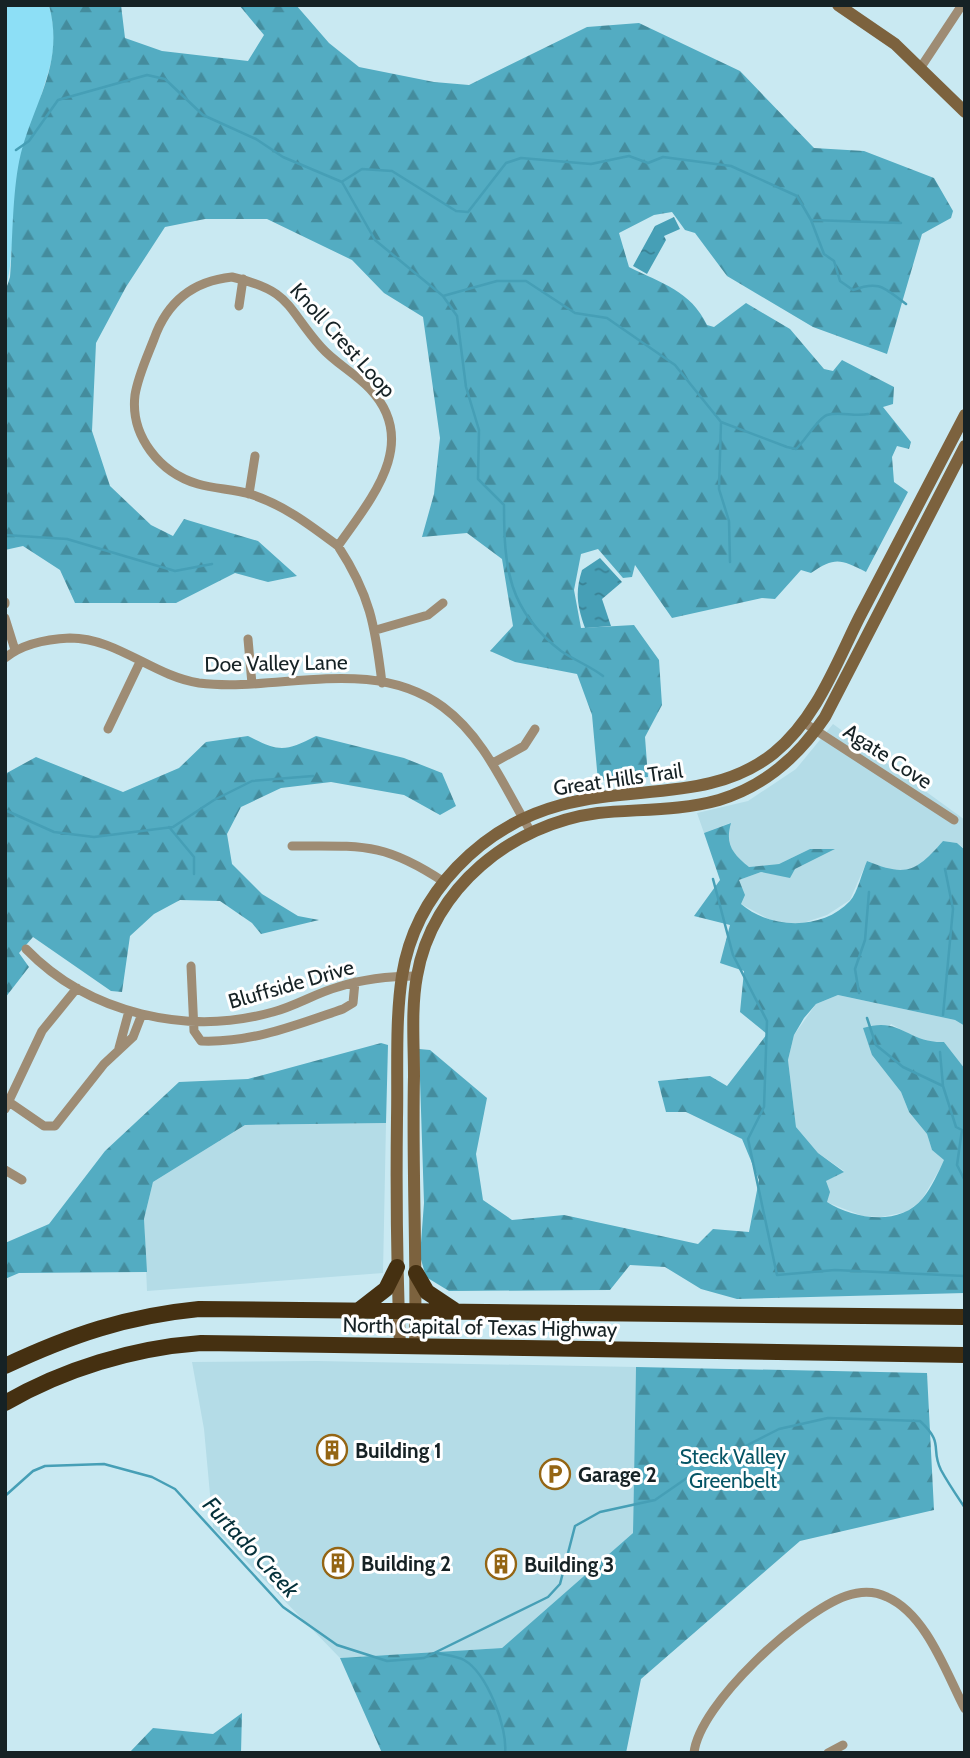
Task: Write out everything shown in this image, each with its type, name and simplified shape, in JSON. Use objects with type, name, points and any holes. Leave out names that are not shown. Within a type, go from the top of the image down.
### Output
[{"type":"highway","points":[[359,1310],[386,1289],[397,1267]]},
{"type":"highway","points":[[416,1273],[427,1292],[453,1310]]},
{"type":"highway","name":"North Capital of Texas Highway","points":[[5,1366],[51,1344],[144,1315],[235,1307],[627,1315],[965,1317]]},
{"type":"highway","name":"North Capital of Texas Highway","points":[[5,1403],[51,1380],[93,1365],[167,1346],[201,1343],[965,1355]]},
{"type":"street","points":[[838,5],[895,44],[921,66],[965,112]]},
{"type":"street","points":[[921,66],[962,5]]},
{"type":"street","name":"Knoll Crest Loop","points":[[338,546],[385,476],[392,444],[387,415],[370,389],[321,347],[284,297],[260,283],[243,279],[232,277],[203,281],[172,304],[159,324],[135,398],[141,433],[158,461],[183,478],[249,494],[300,517],[338,546],[360,583],[376,630],[382,683]]},
{"type":"street","points":[[239,306],[243,279]]},
{"type":"street","name":"Great Hills Trail","points":[[407,1347],[398,1310],[397,1267],[402,976],[419,922],[444,882],[483,843],[523,818],[585,799],[688,788],[724,781],[774,753],[803,722],[965,415]]},
{"type":"street","name":"Great Hills Trail","points":[[407,1347],[416,1310],[412,1162],[417,976],[430,937],[465,881],[483,863],[531,832],[596,814],[717,800],[762,782],[783,766],[816,730],[965,446]]},
{"type":"street","points":[[249,494],[256,456]]},
{"type":"street","points":[[376,630],[428,615],[443,603]]},
{"type":"street","points":[[5,618],[15,650]]},
{"type":"street","name":"Doe Valley Lane","points":[[5,658],[15,650],[56,639],[85,640],[123,651],[140,662],[197,682],[251,684],[338,677],[406,689],[442,706],[493,763],[531,832]]},
{"type":"street","points":[[248,639],[251,684]]},
{"type":"street","points":[[108,729],[140,662]]},
{"type":"street","name":"Agate Cove","points":[[803,722],[954,820]]},
{"type":"street","points":[[493,763],[524,746],[535,729]]},
{"type":"street","points":[[292,846],[376,848],[407,858],[444,882]]},
{"type":"street","name":"Bluffside Drive","points":[[26,949],[55,974],[77,988],[130,1011],[193,1021],[234,1021],[256,1017],[355,982],[417,976]]},
{"type":"street","points":[[191,966],[194,1031],[201,1041],[244,1039],[276,1032],[343,1009],[353,1003],[355,982]]},
{"type":"street","points":[[77,988],[43,1031],[7,1105],[44,1126],[55,1126],[119,1048],[133,1037],[142,1014]]},
{"type":"street","points":[[119,1048],[130,1011]]},
{"type":"street","points":[[397,1161],[412,1162]]},
{"type":"street","points":[[5,1170],[22,1180]]},
{"type":"street","points":[[694,1753],[701,1728],[751,1665],[770,1647],[830,1604],[858,1592],[873,1592],[889,1597],[910,1615],[925,1634],[965,1709]]},
{"type":"street","points":[[828,1753],[844,1745]]},
{"type":"shaded area","points":[[5,5],[49,5],[54,35],[52,59],[20,182],[5,292]]},
{"type":"shaded area","points":[[833,724],[965,820],[965,849],[957,843],[943,841],[924,863],[909,870],[892,871],[867,861],[850,900],[827,915],[800,924],[776,923],[741,904],[739,880],[761,872],[789,877],[795,869],[833,850],[810,849],[779,864],[748,867],[733,854],[727,838],[730,823],[704,833],[697,813],[748,801],[796,769]]},
{"type":"shaded area","points":[[838,995],[955,1020],[965,1026],[965,1069],[944,1042],[925,1043],[891,1024],[872,1055],[901,1092],[909,1112],[927,1134],[932,1150],[945,1160],[921,1201],[906,1212],[881,1217],[863,1216],[826,1202],[826,1181],[844,1171],[818,1153],[796,1127],[788,1060],[794,1035],[816,1004]]},
{"type":"shaded area","points":[[386,1123],[383,1273],[147,1291],[144,1219],[153,1182],[245,1125]]},
{"type":"shaded area","points":[[317,1361],[636,1367],[633,1533],[502,1648],[340,1658],[213,1527],[204,1429],[192,1362]]},
{"type":"green space","points":[[49,5],[121,5],[125,38],[162,51],[248,61],[264,35],[239,5],[296,5],[329,43],[359,67],[434,82],[469,85],[587,27],[639,23],[740,71],[814,148],[864,151],[934,178],[953,211],[951,218],[922,234],[887,354],[813,327],[727,276],[695,233],[685,230],[672,212],[654,215],[619,233],[629,267],[664,283],[684,296],[707,325],[714,327],[746,303],[790,329],[824,369],[833,371],[842,360],[894,387],[893,404],[883,407],[911,442],[909,449],[897,446],[892,457],[894,482],[908,492],[866,572],[850,564],[832,562],[811,573],[801,570],[775,599],[762,598],[672,618],[635,565],[632,577],[623,578],[598,549],[581,554],[574,590],[581,628],[634,625],[659,660],[662,705],[645,737],[648,777],[598,781],[592,715],[577,674],[515,662],[490,651],[513,626],[502,559],[467,533],[422,537],[434,494],[440,438],[423,317],[384,293],[352,260],[267,219],[205,219],[165,227],[126,287],[96,343],[92,431],[110,486],[151,525],[173,536],[184,519],[258,541],[297,576],[268,582],[235,573],[176,603],[75,603],[60,570],[23,546],[5,550],[5,292],[10,277],[19,163],[51,62],[53,25]]},
{"type":"green space","points":[[248,736],[267,745],[282,748],[297,745],[316,736],[404,758],[442,773],[456,806],[440,815],[404,795],[331,782],[281,788],[241,807],[227,834],[232,864],[262,894],[298,916],[319,920],[261,934],[252,923],[220,901],[180,900],[154,914],[130,936],[122,992],[111,991],[33,937],[19,953],[29,967],[5,998],[5,774],[36,757],[123,792],[179,768],[206,742]]},
{"type":"green space","points":[[731,823],[731,848],[749,867],[779,864],[810,849],[835,849],[795,869],[790,878],[761,872],[739,880],[745,895],[741,904],[766,918],[781,922],[811,922],[838,911],[853,897],[867,861],[901,870],[917,865],[943,841],[957,843],[965,850],[965,1026],[955,1020],[838,995],[816,1004],[804,1018],[794,1035],[788,1060],[796,1127],[818,1153],[844,1172],[826,1181],[830,1192],[827,1202],[850,1213],[876,1217],[902,1213],[913,1207],[935,1180],[944,1160],[932,1150],[927,1134],[909,1112],[901,1092],[872,1055],[863,1028],[886,1025],[921,1039],[944,1042],[965,1069],[965,1293],[737,1299],[701,1289],[665,1267],[630,1265],[610,1290],[449,1291],[426,1277],[420,1256],[424,1203],[419,1049],[430,1050],[487,1098],[476,1154],[483,1200],[512,1220],[564,1215],[698,1244],[713,1229],[749,1232],[759,1180],[742,1139],[686,1112],[666,1112],[658,1081],[710,1076],[727,1086],[767,1034],[740,1012],[744,971],[720,963],[730,925],[694,916],[720,880],[704,833]]},
{"type":"green space","points":[[381,1043],[388,1045],[386,1123],[245,1125],[153,1182],[144,1219],[147,1272],[19,1273],[5,1279],[5,1243],[49,1224],[105,1151],[179,1082],[248,1079]]},
{"type":"green space","name":"Steck Valley Greenbelt","points":[[636,1367],[927,1373],[934,1510],[800,1541],[641,1679],[626,1753],[382,1753],[340,1658],[502,1648],[633,1533]]},
{"type":"green space","points":[[242,1713],[241,1753],[129,1753],[153,1728],[213,1734]]},
{"type":"water","points":[[674,217],[680,229],[664,236],[666,240],[647,274],[633,266],[655,226]]},
{"type":"water","points":[[600,558],[622,582],[602,599],[611,626],[585,628],[580,613],[578,585],[582,570]]},
{"type":"waterway","points":[[16,150],[29,141],[58,100],[147,75],[165,79],[203,115],[256,139],[283,157],[342,182],[375,240],[443,296],[497,281],[526,281],[575,313],[607,318],[675,365],[721,422],[787,447],[796,449],[827,415],[868,414]]},
{"type":"waterway","points":[[343,181],[362,169],[392,171],[456,211],[468,212],[506,163],[521,158],[591,164],[629,156],[648,163],[663,157],[731,166],[797,196],[811,220],[824,254],[834,261],[840,281],[853,290],[870,286],[881,287],[906,304]]},
{"type":"waterway","points":[[811,220],[901,223]]},
{"type":"waterway","points":[[443,296],[457,316],[466,387],[479,430],[478,479],[504,505],[508,568],[520,603],[543,636],[561,651],[603,676]]},
{"type":"waterway","points":[[721,422],[719,489],[729,521],[730,562]]},
{"type":"waterway","points":[[5,535],[67,539],[175,571],[212,564]]},
{"type":"waterway","points":[[5,810],[54,832],[94,837],[173,827],[214,800],[252,781],[313,776]]},
{"type":"waterway","points":[[169,827],[194,857],[194,874]]},
{"type":"waterway","points":[[943,1015],[953,909],[945,869]]},
{"type":"waterway","points":[[713,879],[733,955],[767,1021],[764,1107],[748,1139],[777,1275],[835,1270],[965,1276]]},
{"type":"waterway","points":[[859,993],[855,969],[865,940],[869,892]]},
{"type":"waterway","points":[[867,1018],[876,1045],[903,1067],[943,1086],[956,1127],[962,1130],[957,1165],[965,1181]]},
{"type":"waterway","points":[[940,1052],[943,1086]]},
{"type":"waterway","points":[[965,1226],[965,1233]]},
{"type":"waterway","name":"Furtado Creek","points":[[5,1496],[33,1471],[45,1466],[104,1464],[152,1477],[175,1489],[283,1607],[337,1645],[387,1661],[424,1658],[548,1597],[560,1584],[575,1526],[600,1512],[655,1500],[697,1471],[779,1429],[828,1418],[920,1421],[932,1435],[941,1470],[965,1508]]},
{"type":"waterway","points":[[437,1653],[464,1660],[481,1676],[499,1716],[505,1753]]},
{"type":"place","name":"Building 1","points":[[332,1450]]},
{"type":"place","name":"Garage 2","points":[[555,1474]]},
{"type":"place","name":"Building 2","points":[[338,1563]]},
{"type":"place","name":"Building 3","points":[[501,1564]]}]
